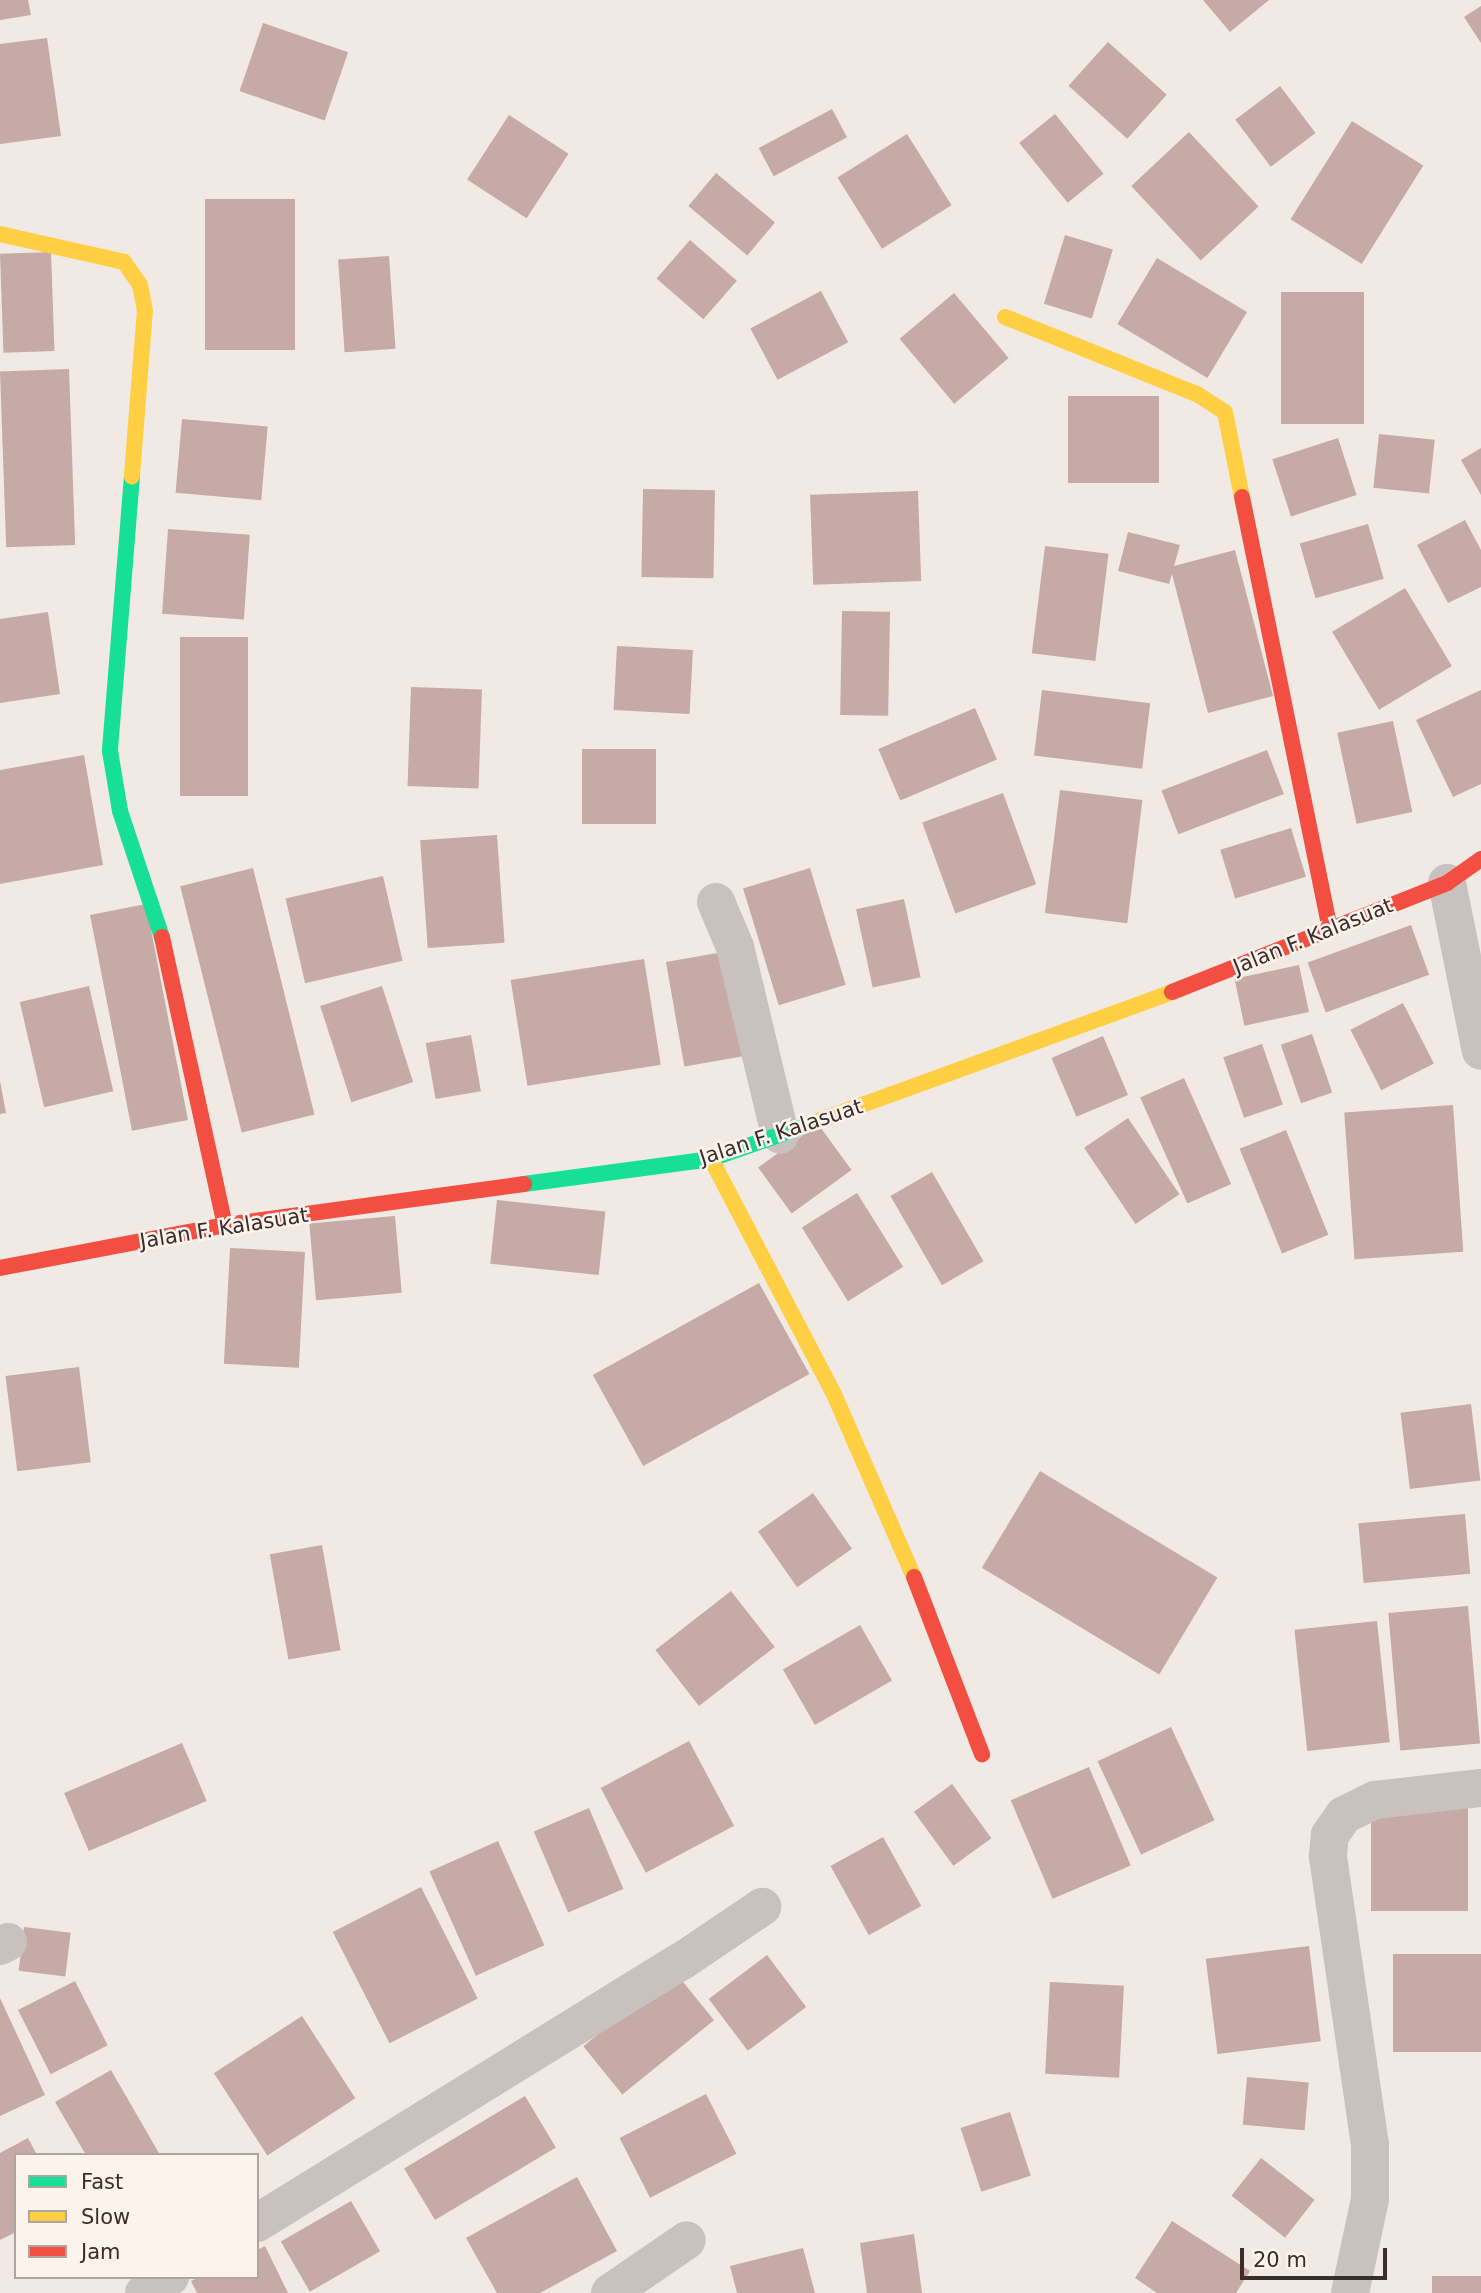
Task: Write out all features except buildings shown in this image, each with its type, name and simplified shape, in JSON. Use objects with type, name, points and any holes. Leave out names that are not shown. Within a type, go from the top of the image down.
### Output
[{"type":"street","points":[[0,234],[91,251],[124,262],[140,285],[145,310],[110,751],[120,811],[157,915],[225,1225]]},
{"type":"street","points":[[1004,317],[1197,394],[1225,412],[1330,930]]},
{"type":"street","name":"Jalan F. Kalasuat","points":[[0,1268],[225,1225],[710,1159],[1061,1036],[1447,883],[1481,859]]},
{"type":"street","points":[[1447,883],[1481,1051]]},
{"type":"street","points":[[716,902],[735,947],[780,1135]]},
{"type":"street","points":[[710,1159],[833,1392],[915,1577],[982,1754]]},
{"type":"street","points":[[1350,2293],[1370,2199],[1370,2145],[1328,1856],[1331,1835],[1344,1815],[1375,1800],[1481,1788]]},
{"type":"street","points":[[259,2222],[682,1961],[762,1907]]},
{"type":"street","points":[[610,2293],[687,2240]]},
{"type":"street","points":[[144,2293],[167,2279]]},
{"type":"traffic: fast","points":[[132,476],[110,751],[120,811],[162,937]]},
{"type":"traffic: fast","points":[[524,1184],[711,1159],[810,1124]]},
{"type":"traffic: slow","points":[[0,234],[124,262],[140,285],[145,310],[132,476]]},
{"type":"traffic: slow","points":[[1005,317],[1197,394],[1225,412],[1242,497]]},
{"type":"traffic: slow","points":[[810,1124],[1172,992]]},
{"type":"traffic: slow","points":[[711,1159],[833,1392],[914,1577]]},
{"type":"traffic: jam","points":[[1242,497],[1330,930]]},
{"type":"traffic: jam","points":[[1172,992],[1447,883],[1481,859]]},
{"type":"traffic: jam","points":[[162,937],[225,1225]]},
{"type":"traffic: jam","points":[[0,1268],[225,1225],[524,1184]]},
{"type":"traffic: jam","points":[[914,1577],[982,1754]]}]
